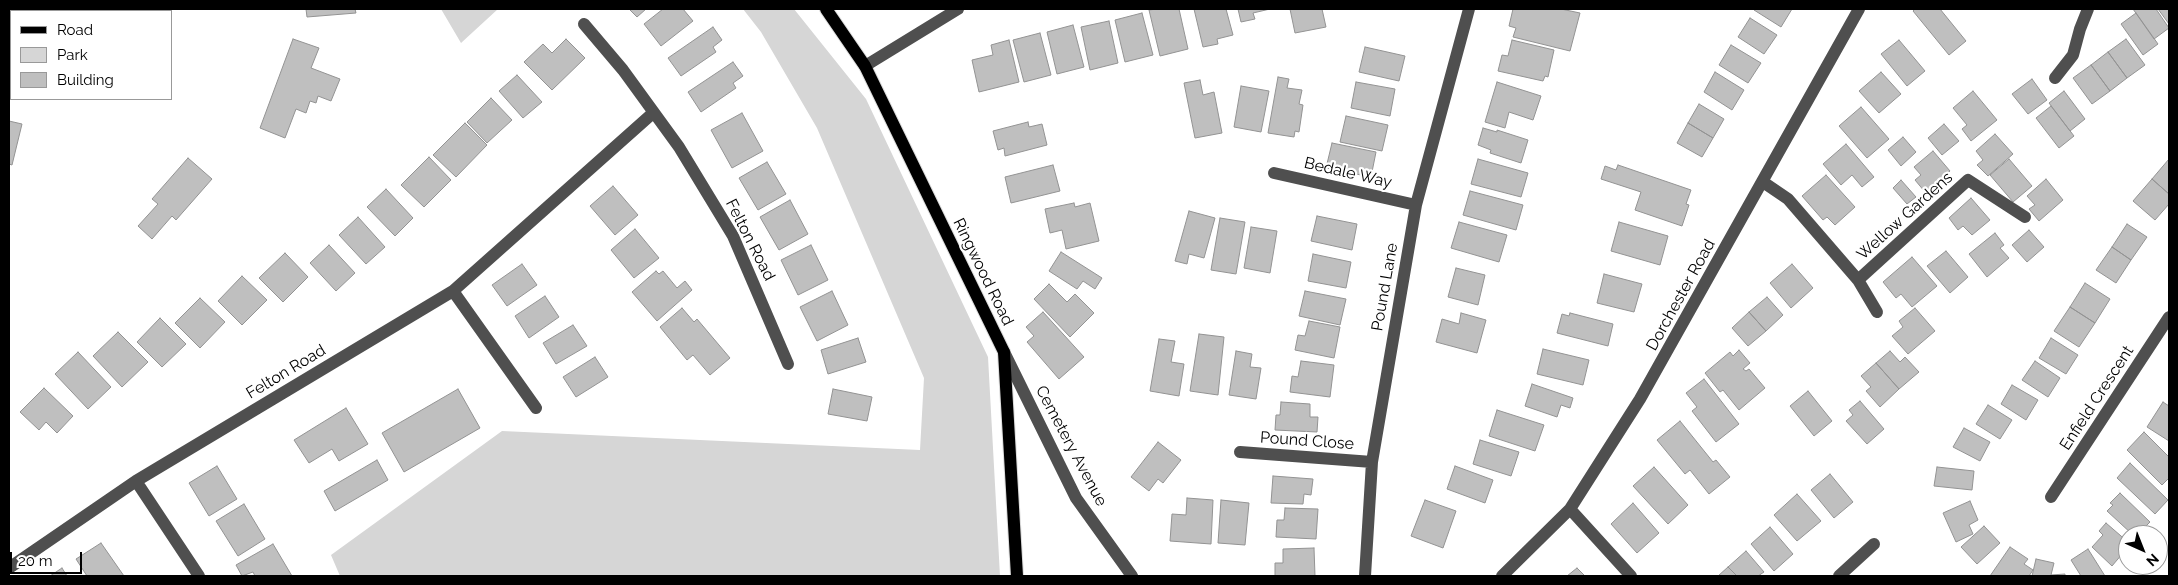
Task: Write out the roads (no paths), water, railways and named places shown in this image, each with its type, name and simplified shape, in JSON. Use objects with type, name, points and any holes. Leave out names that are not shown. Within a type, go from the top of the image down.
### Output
[{"type":"main road","name":"Ringwood Road","points":[[826,9],[865,66],[1004,352],[1017,576]]},
{"type":"street","points":[[865,66],[958,9]]},
{"type":"street","name":"Pound Lane","points":[[1365,576],[1372,462],[1416,205],[1469,9]]},
{"type":"street","name":"Dorchester Road","points":[[1502,576],[1570,509],[1640,399],[1859,9]]},
{"type":"street","points":[[2055,78],[2073,55],[2088,9]]},
{"type":"street","name":"Felton Road","points":[[584,24],[623,70],[679,147],[733,236],[788,364]]},
{"type":"street","name":"Felton Road","points":[[9,568],[136,481],[452,291],[653,113]]},
{"type":"street","name":"Bedale Way","points":[[1274,173],[1416,205]]},
{"type":"street","name":"Wellow Gardens","points":[[1858,280],[1968,180],[2024,217]]},
{"type":"street","name":"Wellow Gardens","points":[[1762,182],[1788,199],[1858,280],[1877,312]]},
{"type":"street","points":[[452,291],[536,408]]},
{"type":"street","name":"Enfield Crescent","points":[[2051,497],[2169,317]]},
{"type":"street","name":"Cemetery Avenue","points":[[1004,352],[1076,498],[1132,576]]},
{"type":"street","name":"Pound Close","points":[[1240,452],[1372,462]]},
{"type":"street","points":[[136,481],[199,576]]},
{"type":"street","points":[[1570,509],[1631,576]]},
{"type":"street","points":[[1839,576],[1874,544]]}]
